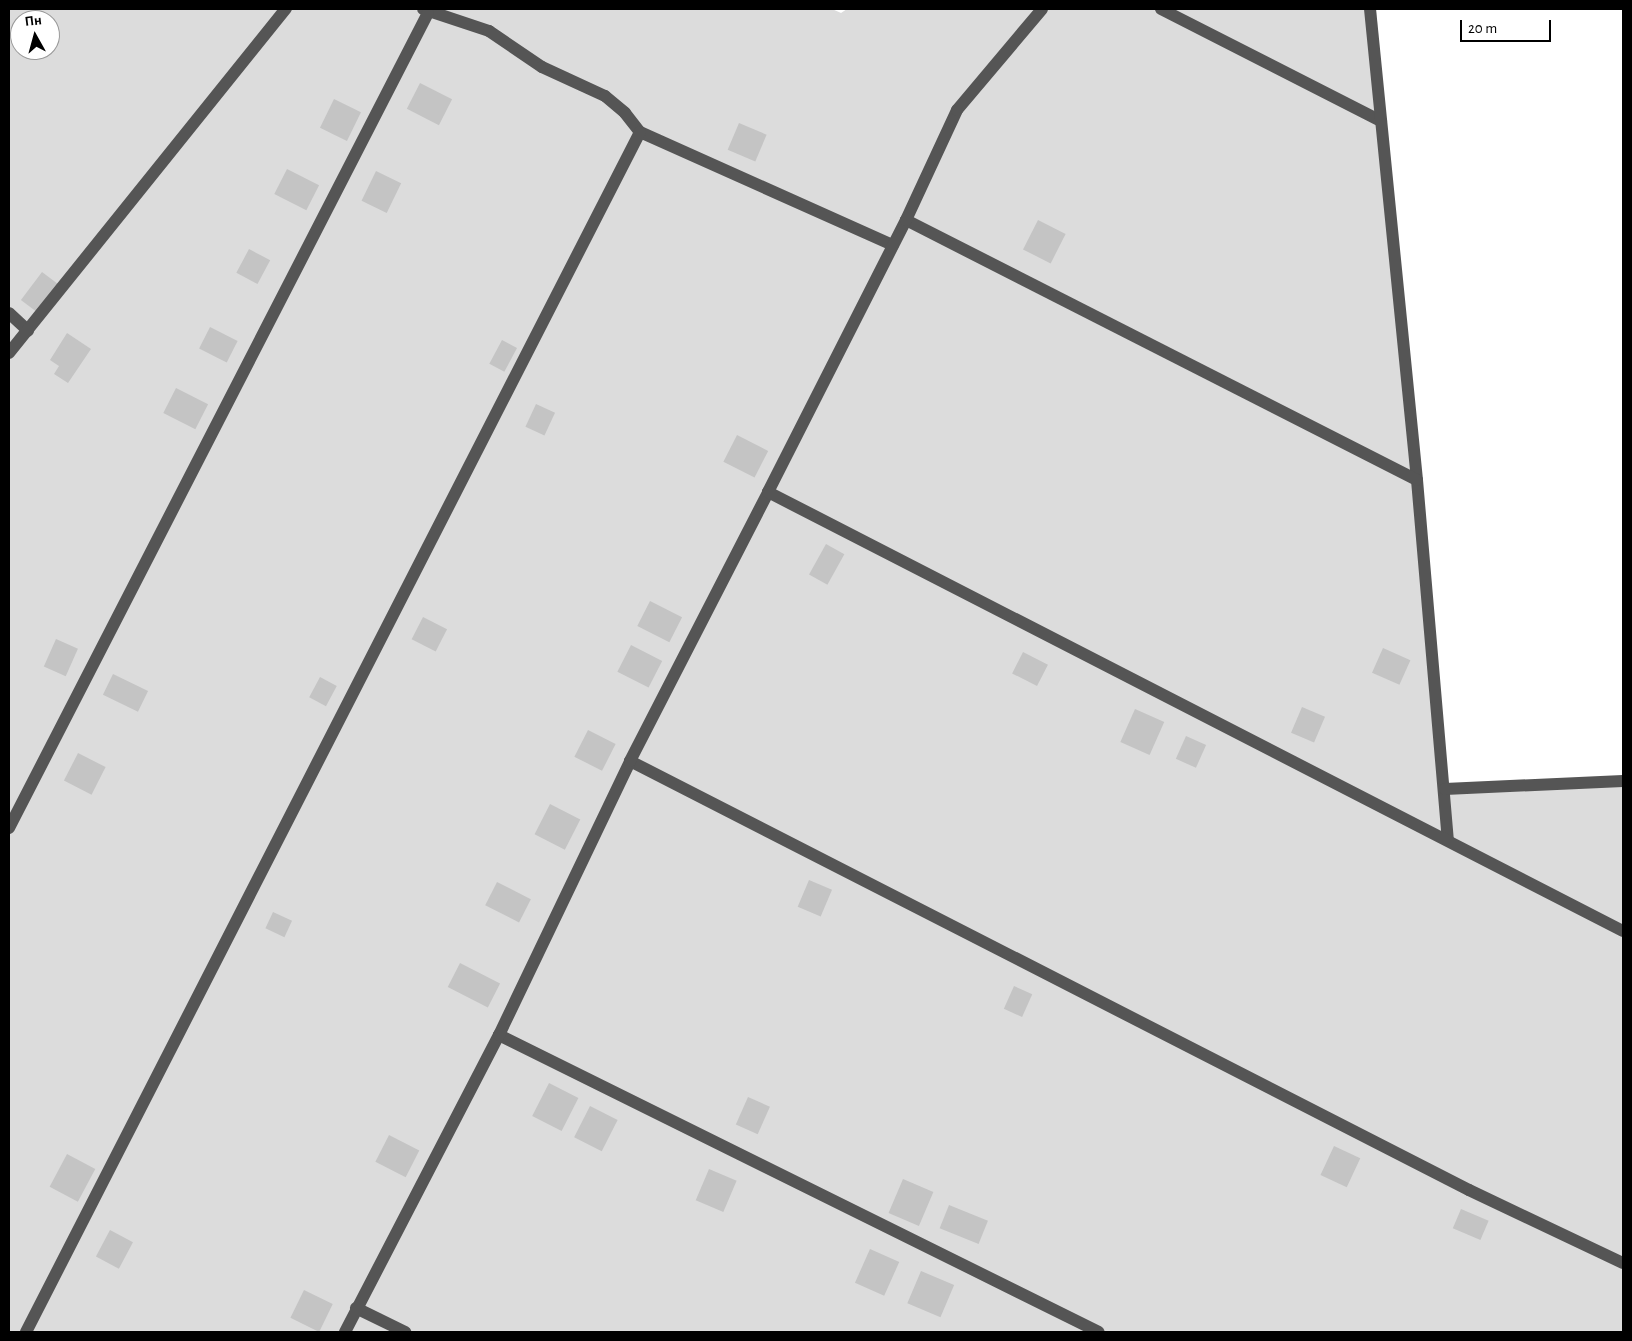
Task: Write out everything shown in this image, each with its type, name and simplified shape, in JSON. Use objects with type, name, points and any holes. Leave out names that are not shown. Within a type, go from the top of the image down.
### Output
[{"type":"street","points":[[9,353],[286,9]]},
{"type":"street","points":[[345,1332],[498,1035],[630,761],[906,220],[957,110],[1042,9]]},
{"type":"street","points":[[1161,9],[1382,122]]},
{"type":"street","points":[[1370,9],[1417,480],[1448,840]]},
{"type":"street","points":[[9,828],[425,11],[460,20],[489,32],[542,67],[605,96],[625,113],[640,132],[893,245]]},
{"type":"street","points":[[26,1332],[640,132]]},
{"type":"street","points":[[906,220],[1417,480]]},
{"type":"street","points":[[9,312],[28,331]]},
{"type":"street","points":[[768,492],[1623,931]]},
{"type":"street","points":[[630,761],[1469,1190],[1623,1263]]},
{"type":"street","points":[[1445,789],[1623,781]]},
{"type":"street","points":[[498,1035],[1098,1332]]},
{"type":"street","points":[[356,1308],[405,1332]]},
{"type":"shaded area","points":[[9,9],[832,9],[841,13],[847,9],[1376,9],[1445,788],[1623,781],[1623,1332],[9,1332]]},
{"type":"building","points":[[420,83],[452,99],[439,125],[407,109]]},
{"type":"building","points":[[334,99],[361,112],[347,141],[320,128]]},
{"type":"building","points":[[739,123],[767,135],[755,161],[728,150]]},
{"type":"building","points":[[287,169],[319,185],[306,210],[274,194]]},
{"type":"building","points":[[376,171],[401,183],[387,213],[362,201]]},
{"type":"building","points":[[1038,220],[1066,234],[1051,263],[1023,249]]},
{"type":"building","points":[[249,249],[270,260],[258,284],[236,273]]},
{"type":"building","points":[[42,272],[58,284],[37,312],[21,300]]},
{"type":"building","points":[[210,327],[238,341],[227,362],[199,348]]},
{"type":"building","points":[[67,333],[91,349],[68,383],[54,374],[59,366],[50,360]]},
{"type":"building","points":[[502,340],[517,348],[504,372],[489,364]]},
{"type":"building","points":[[176,388],[208,404],[195,429],[163,413]]},
{"type":"building","points":[[536,404],[555,413],[544,436],[525,427]]},
{"type":"building","points":[[737,435],[768,451],[755,478],[723,462]]},
{"type":"building","points":[[826,544],[844,554],[827,585],[809,575]]},
{"type":"building","points":[[650,601],[682,617],[669,642],[637,626]]},
{"type":"building","points":[[423,617],[447,629],[436,652],[412,639]]},
{"type":"building","points":[[56,639],[78,649],[66,676],[44,666]]},
{"type":"building","points":[[631,645],[662,661],[649,688],[617,672]]},
{"type":"building","points":[[1383,648],[1410,660],[1399,685],[1372,673]]},
{"type":"building","points":[[1023,652],[1048,665],[1037,686],[1012,673]]},
{"type":"building","points":[[113,674],[148,691],[138,712],[103,695]]},
{"type":"building","points":[[320,677],[337,686],[326,706],[309,697]]},
{"type":"building","points":[[1302,707],[1325,717],[1314,743],[1291,733]]},
{"type":"building","points":[[1135,709],[1164,722],[1150,755],[1120,742]]},
{"type":"building","points":[[588,730],[616,744],[602,771],[574,757]]},
{"type":"building","points":[[1186,736],[1206,745],[1196,768],[1176,759]]},
{"type":"building","points":[[78,753],[106,767],[92,795],[64,781]]},
{"type":"building","points":[[550,804],[580,819],[565,850],[535,834]]},
{"type":"building","points":[[809,880],[832,890],[821,916],[798,907]]},
{"type":"building","points":[[497,882],[531,899],[519,922],[485,905]]},
{"type":"building","points":[[273,912],[292,921],[284,937],[265,928]]},
{"type":"building","points":[[460,963],[500,983],[488,1007],[448,987]]},
{"type":"building","points":[[1014,986],[1032,994],[1022,1017],[1004,1009]]},
{"type":"building","points":[[549,1083],[578,1098],[562,1131],[532,1116]]},
{"type":"building","points":[[748,1097],[770,1107],[758,1134],[736,1124]]},
{"type":"building","points":[[590,1106],[618,1120],[602,1151],[574,1137]]},
{"type":"building","points":[[389,1135],[419,1150],[406,1177],[375,1162]]},
{"type":"building","points":[[1334,1146],[1360,1158],[1347,1187],[1320,1175]]},
{"type":"building","points":[[67,1154],[95,1169],[78,1202],[50,1187]]},
{"type":"building","points":[[709,1169],[737,1181],[723,1212],[696,1200]]},
{"type":"building","points":[[903,1179],[933,1192],[919,1226],[889,1213]]},
{"type":"building","points":[[949,1205],[988,1221],[979,1244],[940,1228]]},
{"type":"building","points":[[1461,1209],[1489,1221],[1480,1240],[1453,1228]]},
{"type":"building","points":[[110,1230],[133,1242],[119,1269],[96,1256]]},
{"type":"building","points":[[870,1249],[899,1262],[884,1296],[855,1283]]},
{"type":"building","points":[[921,1271],[954,1285],[940,1317],[907,1303]]},
{"type":"building","points":[[304,1290],[333,1304],[319,1332],[290,1318]]}]
